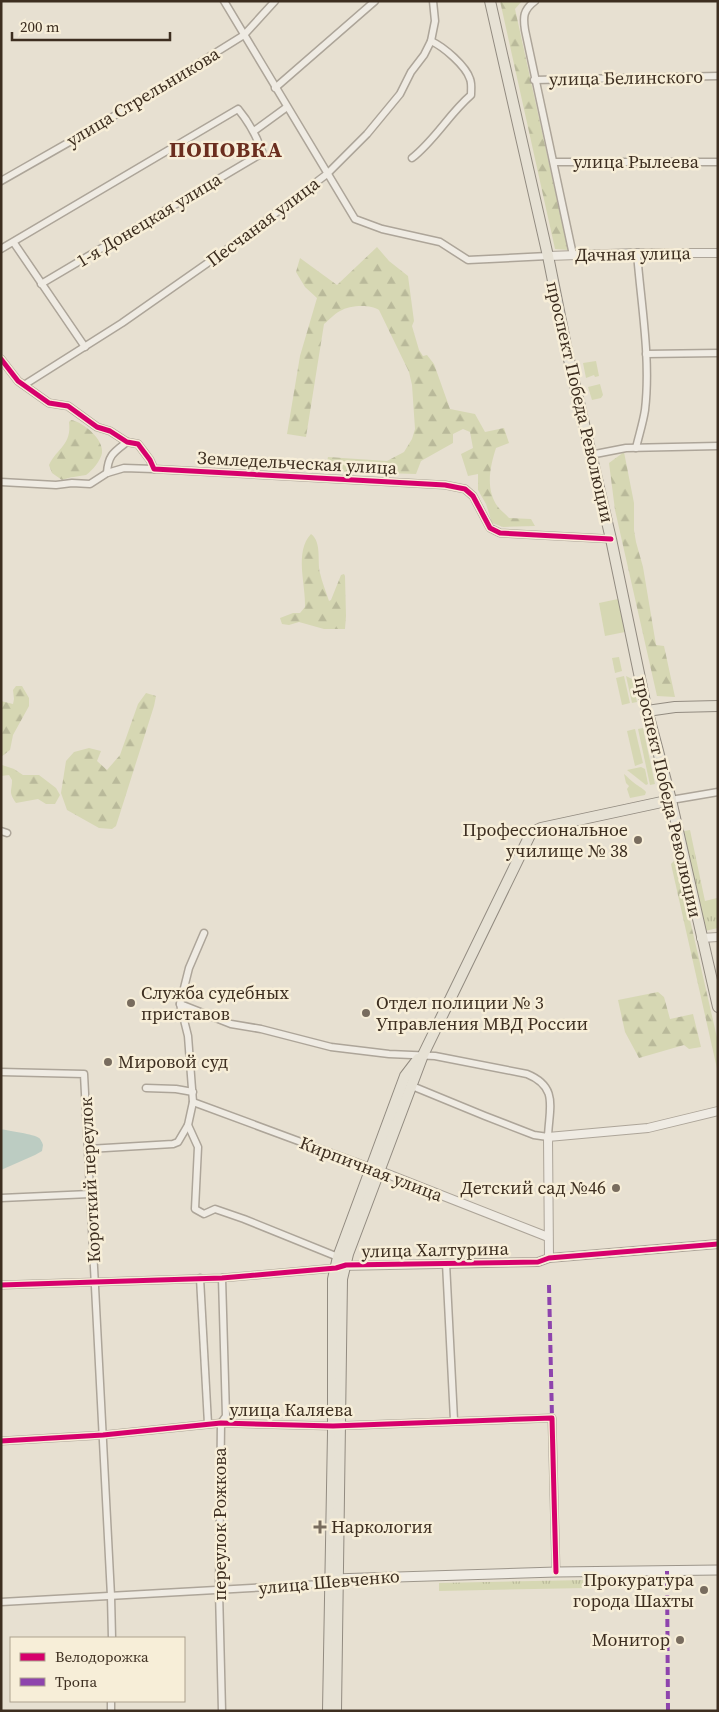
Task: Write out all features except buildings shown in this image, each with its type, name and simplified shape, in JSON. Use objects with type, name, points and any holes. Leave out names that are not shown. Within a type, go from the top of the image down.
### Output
[{"type":"main road","name":"проспект Победа Революции","points":[[490,1],[548,256],[565,344],[611,539],[647,711],[671,800],[701,938],[713,970],[718,1007]]},
{"type":"main road","points":[[647,711],[676,707],[718,706]]},
{"type":"main road","points":[[376,1170],[412,1086],[423,1055],[531,833],[541,828],[671,800]]},
{"type":"main road","points":[[328,1711],[342,1279],[340,1263],[348,1254],[405,1076],[413,1063],[423,1055]]},
{"type":"main road","name":"улица Шевченко","points":[[333,1579],[556,1572],[718,1570]]},
{"type":"main road","points":[[333,1579],[336,1711]]},
{"type":"street","points":[[224,1],[355,219],[382,229],[440,242],[468,260],[548,256]]},
{"type":"street","name":"улица Стрельникова","points":[[1,181],[100,124],[244,35],[275,1]]},
{"type":"street","points":[[275,88],[375,1]]},
{"type":"street","name":"Песчаная улица","points":[[24,386],[122,323],[239,241],[327,174],[368,134],[400,94],[431,40],[435,21],[433,1]]},
{"type":"street","points":[[535,1],[526,8],[523,17],[534,80],[554,162],[573,255]]},
{"type":"street","points":[[412,158],[421,151],[471,95],[471,81],[465,70],[447,51],[431,40]]},
{"type":"street","name":"улица Белинского","points":[[534,80],[718,76]]},
{"type":"street","points":[[1,249],[238,109],[254,131],[287,107]]},
{"type":"street","name":"1-я Донецкая улица","points":[[42,284],[259,155],[262,151],[254,131]]},
{"type":"street","name":"улица Рылеева","points":[[554,162],[718,162]]},
{"type":"street","points":[[14,243],[84,347]]},
{"type":"street","points":[[636,448],[644,412],[646,354],[637,253]]},
{"type":"street","name":"Дачная улица","points":[[548,256],[718,253]]},
{"type":"street","points":[[646,354],[718,353]]},
{"type":"street","points":[[1,359],[18,381],[49,402],[68,406],[97,427],[110,431],[127,442],[138,444],[154,469]]},
{"type":"street","points":[[107,473],[108,461],[113,452],[127,442]]},
{"type":"street","points":[[590,455],[636,448],[718,446]]},
{"type":"street","name":"Земледельческая улица","points":[[1,482],[56,485],[72,483],[90,484],[107,473],[124,468],[445,485],[465,489],[473,496],[490,528],[500,533],[611,539]]},
{"type":"street","points":[[671,800],[718,792]]},
{"type":"street","points":[[88,1149],[173,1144],[178,1142],[188,1125],[193,1102],[188,1036],[180,1004],[189,968],[204,933]]},
{"type":"street","points":[[701,938],[718,937]]},
{"type":"street","points":[[180,1004],[230,1024],[261,1029],[331,1047],[389,1054],[423,1055],[527,1074],[537,1078],[548,1089],[550,1097],[548,1137],[549,1258]]},
{"type":"street","name":"Короткий переулок","points":[[1,1072],[84,1074],[112,1596],[112,1637]]},
{"type":"street","points":[[412,1086],[534,1135],[548,1137],[648,1128],[718,1111]]},
{"type":"street","points":[[146,1088],[176,1089],[192,1092]]},
{"type":"street","name":"Кирпичная улица","points":[[193,1102],[548,1237]]},
{"type":"street","name":"улица Халтурина","points":[[188,1125],[198,1148],[195,1209],[204,1214],[215,1209],[244,1219],[340,1263]]},
{"type":"street","points":[[1,1198],[90,1194]]},
{"type":"street","name":"улица Халтурина","points":[[1,1285],[222,1278],[340,1263],[538,1262],[549,1258],[718,1244]]},
{"type":"street","points":[[446,1263],[454,1420]]},
{"type":"street","name":"переулок Рожкова","points":[[200,1278],[208,1424]]},
{"type":"street","name":"переулок Рожкова","points":[[222,1278],[226,1416],[221,1424],[219,1590],[222,1711]]},
{"type":"street","name":"улица Каляева","points":[[1,1441],[102,1435],[208,1424],[337,1426],[454,1420],[552,1418],[556,1572]]},
{"type":"street","name":"улица Шевченко","points":[[1,1602],[322,1584],[333,1579]]},
{"type":"green space","points":[[500,1],[522,1],[515,9],[568,250],[555,249]]},
{"type":"green space","points":[[377,247],[389,261],[408,276],[414,321],[412,326],[419,350],[423,356],[427,355],[434,364],[450,409],[475,414],[485,432],[504,428],[509,443],[496,448],[491,470],[490,485],[494,500],[509,518],[531,519],[535,526],[503,527],[492,523],[486,504],[478,490],[478,474],[468,476],[461,454],[473,448],[470,432],[463,429],[453,434],[453,443],[421,461],[416,474],[325,471],[328,457],[387,461],[404,452],[412,439],[415,429],[412,385],[409,372],[379,310],[375,308],[365,306],[349,307],[338,312],[324,324],[306,437],[287,434],[300,356],[317,298],[305,287],[296,272],[300,258],[337,285]]},
{"type":"green space","points":[[596,361],[599,376],[595,377],[594,375],[586,378],[583,363]]},
{"type":"green space","points":[[600,384],[603,395],[601,398],[592,400],[588,387]]},
{"type":"green space","points":[[71,420],[76,421],[92,432],[100,442],[102,453],[96,465],[86,475],[62,480],[52,473],[49,465],[66,441]]},
{"type":"green space","points":[[624,452],[634,503],[634,530],[643,567],[656,645],[664,646],[675,697],[657,696],[615,510],[609,463]]},
{"type":"green space","points":[[311,534],[317,542],[320,573],[329,601],[341,575],[344,574],[345,576],[345,629],[324,629],[299,622],[289,625],[282,624],[280,618],[293,613],[300,613],[305,607],[302,559],[306,541]]},
{"type":"green space","points":[[618,599],[625,632],[605,636],[599,603]]},
{"type":"green space","points":[[619,657],[622,671],[615,673],[612,658]]},
{"type":"green space","points":[[624,676],[630,703],[622,705],[616,678]]},
{"type":"green space","points":[[626,676],[632,679],[637,702],[632,703]]},
{"type":"green space","points":[[16,686],[22,686],[29,698],[29,706],[13,735],[10,750],[1,757],[1,701],[13,704],[13,690]]},
{"type":"green space","points":[[146,693],[156,696],[154,706],[116,826],[112,829],[99,828],[67,810],[61,793],[66,761],[74,752],[89,748],[101,751],[97,761],[107,770],[120,755],[138,704]]},
{"type":"green space","points":[[643,728],[655,784],[650,785],[638,729]]},
{"type":"green space","points":[[635,729],[643,763],[635,766],[627,731]]},
{"type":"green space","points":[[2,765],[14,769],[23,775],[39,775],[56,788],[60,795],[55,804],[46,804],[38,799],[16,803],[11,794],[12,780],[9,775],[1,776]]},
{"type":"green space","points":[[641,767],[645,769],[648,784],[646,785],[627,770]]},
{"type":"green space","points":[[624,774],[646,792],[645,795],[630,798],[627,789],[629,786],[626,783]]},
{"type":"green space","points":[[690,830],[705,901],[717,898],[718,928],[705,931],[684,831]]},
{"type":"green space","points":[[674,861],[677,863],[718,1042],[718,1073],[671,864]]},
{"type":"green space","points":[[658,992],[664,997],[670,1019],[693,1014],[701,1047],[689,1049],[684,1045],[639,1058],[625,1032],[618,1000]]},
{"type":"green space","points":[[586,1580],[586,1588],[439,1591],[439,1583]]},
{"type":"shaded area","points":[[1,1129],[39,1138],[43,1144],[42,1151],[1,1170]]},
{"type":"marked path","points":[[549,1285],[552,1418]]},
{"type":"marked path","points":[[667,1571],[668,1711]]},
{"type":"cycle path","points":[[1,359],[18,381],[49,403],[68,406],[97,427],[110,431],[127,442],[138,444],[154,469],[445,485],[465,489],[473,496],[490,528],[500,533],[611,539]]},
{"type":"cycle path","points":[[1,1285],[222,1278],[336,1268],[346,1265],[538,1262],[549,1258],[718,1244]]},
{"type":"cycle path","points":[[1,1441],[103,1435],[221,1423],[333,1426],[552,1418],[556,1572]]},
{"type":"place","name":"Профессиональное училище № 38","points":[[638,840]]},
{"type":"place","name":"Служба судебных приставов","points":[[131,1003]]},
{"type":"place","name":"Отдел полиции № 3 Управления МВД России","points":[[366,1013]]},
{"type":"place","name":"Мировой суд","points":[[108,1062]]},
{"type":"place","name":"Детский сад №46","points":[[616,1188]]},
{"type":"place","name":"Наркология","points":[[320,1527]]},
{"type":"place","name":"Прокуратура города Шахты","points":[[704,1590]]},
{"type":"place","name":"Монитор","points":[[680,1640]]},
{"type":"district","name":"ПОПОВКА","points":[[226,149]]}]
